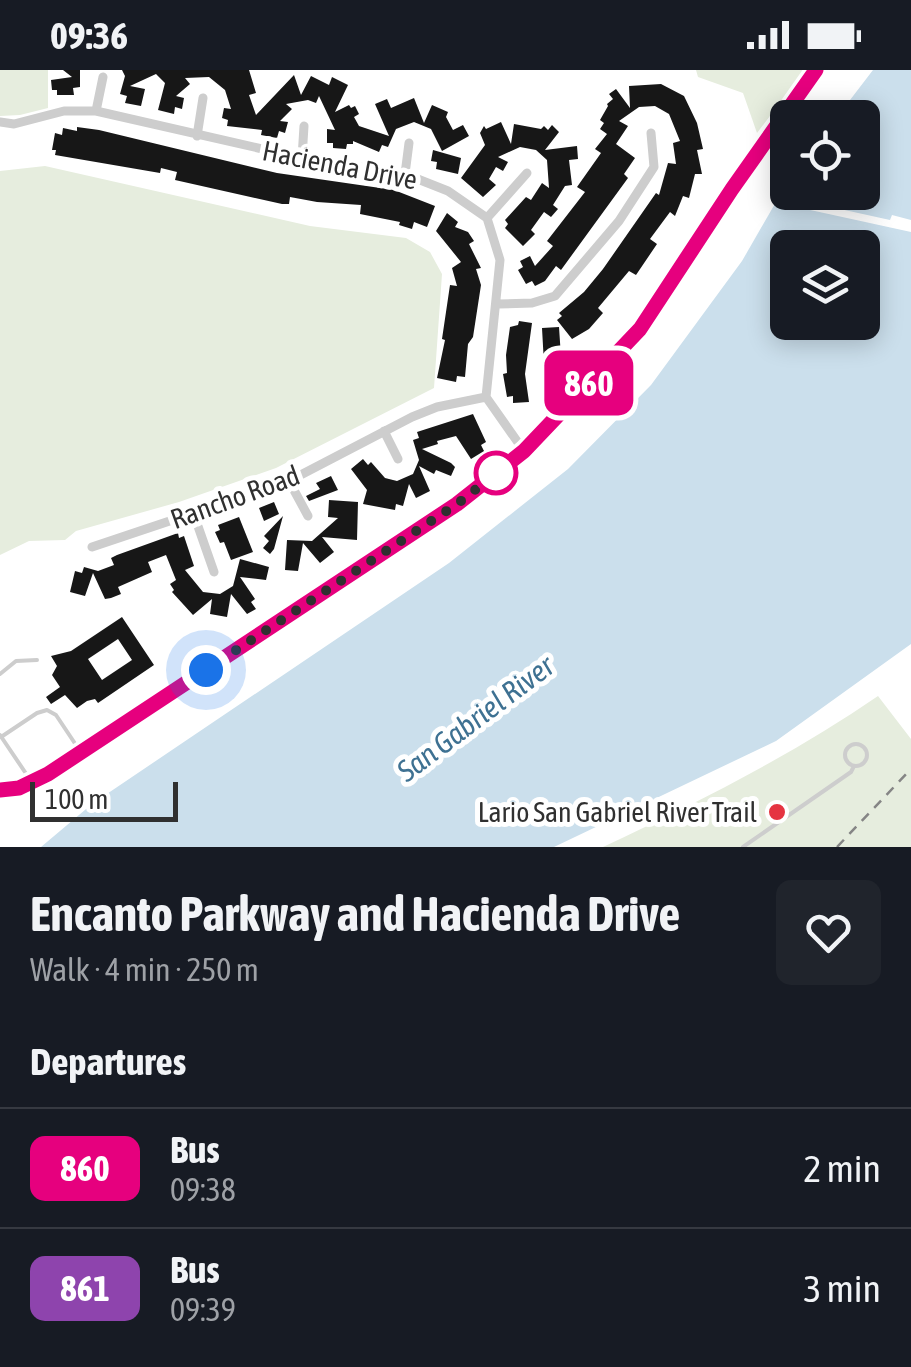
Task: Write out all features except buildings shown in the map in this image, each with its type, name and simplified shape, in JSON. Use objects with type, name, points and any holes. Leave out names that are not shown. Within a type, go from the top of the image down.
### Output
[{"type":"street","points":[[0,790],[32,782],[80,752],[457,504],[524,451],[640,329],[816,70]]},
{"type":"street","points":[[96,111],[103,77]]},
{"type":"street","points":[[197,136],[202,98]]},
{"type":"street","name":"Hacienda Drive","points":[[0,122],[14,124],[64,111],[96,111],[302,158],[406,174],[448,191],[487,218]]},
{"type":"street","points":[[302,158],[304,126]]},
{"type":"street","points":[[498,304],[532,303],[554,296],[618,222],[654,167],[651,133]]},
{"type":"street","points":[[406,174],[410,143]]},
{"type":"street","points":[[524,451],[486,398],[500,260],[487,218],[527,173]]},
{"type":"street","name":"Rancho Road","points":[[92,547],[290,482],[436,407],[486,398]]},
{"type":"street","points":[[384,431],[398,459]]},
{"type":"street","points":[[290,482],[308,516]]},
{"type":"street","points":[[193,512],[214,572]]},
{"type":"lane","points":[[0,674],[16,660],[37,660]]},
{"type":"lane","points":[[32,782],[1,736],[37,713],[47,710],[56,715],[80,752]]},
{"type":"lane","points":[[858,744],[867,756],[862,765],[854,766],[845,756],[850,746],[858,744]]},
{"type":"lane","points":[[743,847],[851,772],[854,766]]},
{"type":"green space","points":[[0,70],[48,70],[48,108],[0,116]]},
{"type":"green space","points":[[696,70],[805,70],[782,100],[770,100],[770,116],[757,133],[743,93],[698,77]]},
{"type":"green space","points":[[45,166],[310,226],[406,238],[430,252],[442,274],[434,388],[276,468],[179,502],[76,531],[65,540],[29,541],[0,555],[0,171]]},
{"type":"green space","points":[[878,696],[911,739],[911,847],[603,847],[744,777]]},
{"type":"water","name":"San Gabriel River","points":[[873,70],[911,70],[911,644],[776,741],[554,847],[41,847],[92,804],[449,563],[568,469],[651,385],[742,261],[771,210],[880,210],[880,100],[850,100]]},
{"type":"pier","points":[[810,210],[845,210],[890,220],[892,215],[911,220],[911,232]]},
{"type":"railway","points":[[837,847],[911,769]]},
{"type":"bus line","name":"860","points":[[0,790],[19,788],[48,774],[457,504],[524,451],[640,329],[816,70]]},
{"type":"place","name":"Lario San Gabriel River Trail","points":[[777,812]]},
{"type":"route","points":[[206,670],[457,504],[502,469],[496,473]]}]
